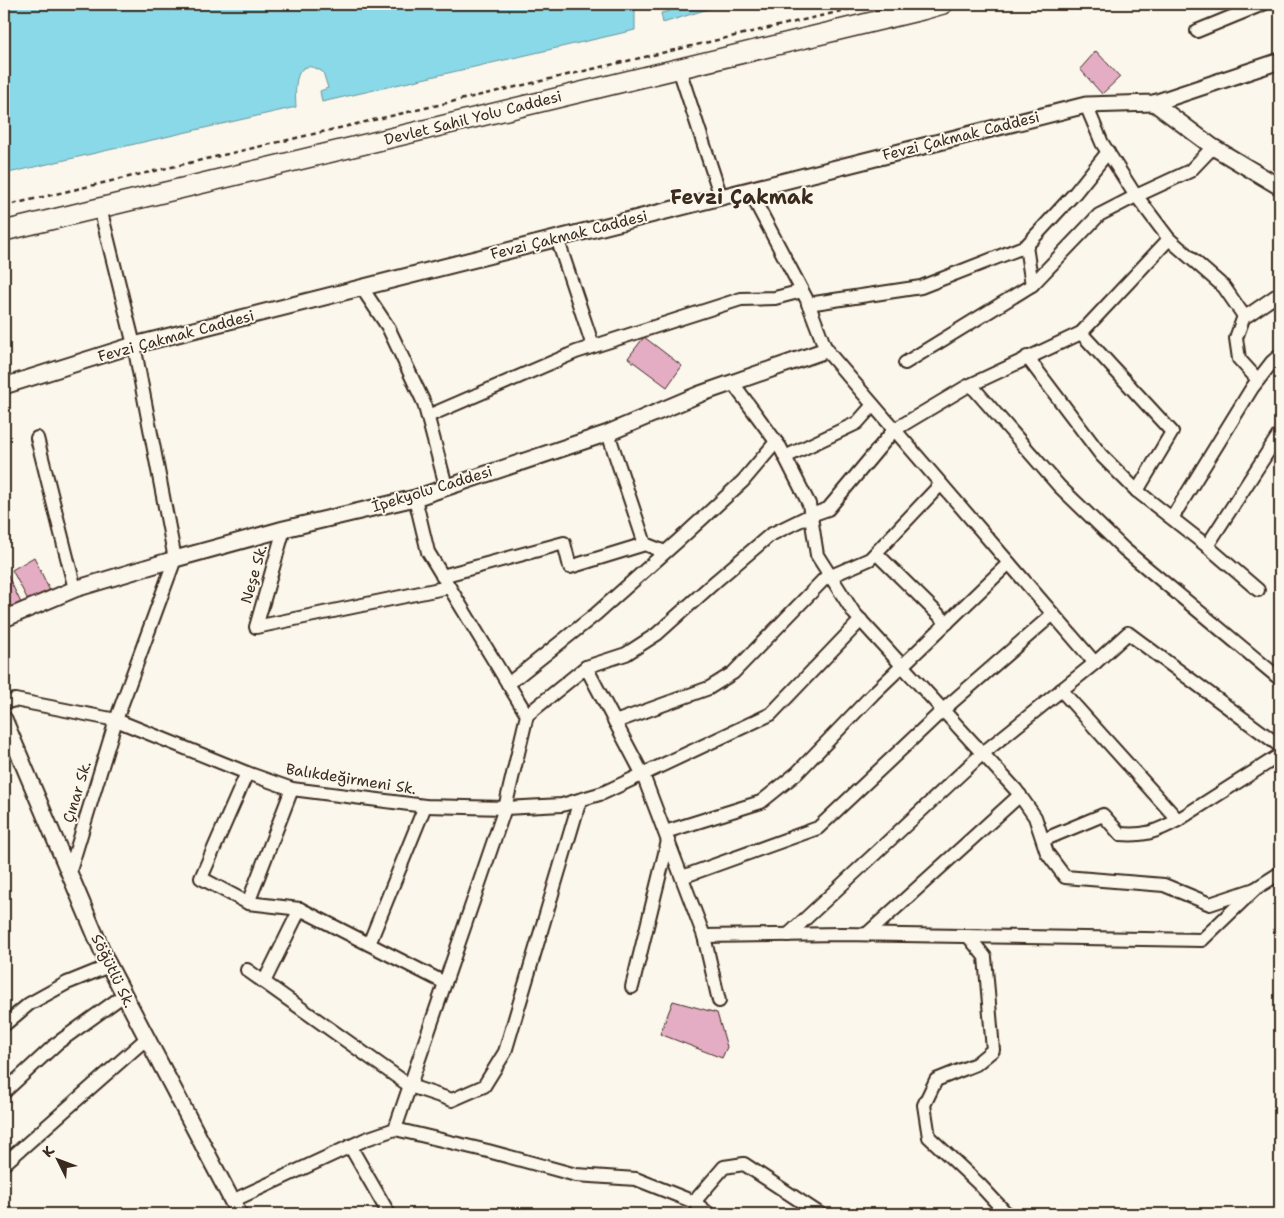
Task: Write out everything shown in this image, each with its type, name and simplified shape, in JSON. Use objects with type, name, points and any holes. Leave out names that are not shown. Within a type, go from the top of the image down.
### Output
[{"type":"main road","name":"Devlet Sahil Yolu Caddesi","points":[[4,220],[832,22],[895,4]]},
{"type":"main road","name":"Devlet Sahil Yolu Caddesi","points":[[4,231],[912,13],[942,4]]},
{"type":"street","points":[[1197,31],[1263,4]]},
{"type":"street","name":"Fevzi Çakmak Caddesi","points":[[4,386],[134,345],[1086,105],[1154,103],[1280,61]]},
{"type":"street","points":[[679,68],[721,197]]},
{"type":"street","points":[[1154,103],[1213,147],[1280,187]]},
{"type":"street","points":[[1086,105],[1108,152],[1136,196],[1169,239],[1224,287],[1244,316]]},
{"type":"street","points":[[905,363],[1032,284],[1099,215],[1190,171],[1213,147]]},
{"type":"street","points":[[808,304],[921,287],[1026,246],[1108,152]]},
{"type":"street","points":[[749,190],[802,291],[826,350],[1095,662]]},
{"type":"street","points":[[100,208],[134,345],[175,559]]},
{"type":"street","points":[[557,238],[593,346]]},
{"type":"street","points":[[395,1129],[505,808],[527,716],[586,667],[626,654],[657,634],[770,535],[828,509],[894,430],[971,385],[1081,333],[1169,239]]},
{"type":"street","points":[[1026,246],[1032,284]]},
{"type":"street","points":[[362,288],[388,327],[424,404],[446,486]]},
{"type":"street","points":[[428,416],[593,346],[741,299],[775,298],[802,291]]},
{"type":"street","points":[[1258,380],[1239,359],[1236,338],[1244,316],[1280,293]]},
{"type":"street","points":[[1081,333],[1172,432],[1137,491]]},
{"type":"street","name":"İpekyolu Caddesi","points":[[4,619],[75,589],[175,559],[284,529],[415,498],[608,433],[700,394],[826,350]]},
{"type":"street","points":[[1172,518],[1258,380],[1272,362],[1280,356]]},
{"type":"street","points":[[1027,357],[1101,455],[1137,491],[1207,546],[1258,590]]},
{"type":"street","points":[[732,382],[785,457],[809,504],[818,555],[854,613],[1020,795],[1035,817],[1048,853],[1065,877],[1164,885],[1210,904],[1255,889]]},
{"type":"street","points":[[971,385],[1059,486],[1124,549],[1280,679]]},
{"type":"street","points":[[785,457],[857,423],[873,406]]},
{"type":"street","points":[[608,433],[645,544]]},
{"type":"street","points":[[1207,546],[1280,434]]},
{"type":"street","points":[[37,438],[75,589]]},
{"type":"street","points":[[508,684],[596,614],[665,552],[743,481],[776,442]]},
{"type":"street","points":[[615,722],[709,688],[733,673],[830,575],[870,559],[941,484]]},
{"type":"street","points":[[415,498],[428,552],[527,716]]},
{"type":"street","name":"Neşe Sk.","points":[[284,529],[256,627],[449,587]]},
{"type":"street","points":[[442,576],[564,543],[570,567],[645,544],[665,552]]},
{"type":"street","points":[[876,553],[947,623]]},
{"type":"street","name":"Çınar Sk.","points":[[69,874],[116,720],[175,559]]},
{"type":"street","points":[[666,837],[762,802],[797,773],[873,694],[1009,563]]},
{"type":"street","points":[[682,877],[818,828],[943,710],[1053,614]]},
{"type":"street","name":"Balıkdeğirmeni Sk.","points":[[4,703],[15,700],[116,720],[247,773],[292,789],[425,806],[505,808],[562,805],[603,793],[771,714],[861,620]]},
{"type":"street","points":[[788,935],[983,753],[1128,633],[1280,746]]},
{"type":"street","points":[[586,667],[643,775],[704,936],[719,1001]]},
{"type":"street","points":[[1061,690],[1178,820]]},
{"type":"street","name":"Söğütlü Sk.","points":[[4,720],[109,966],[236,1208]]},
{"type":"street","points":[[1043,840],[1103,814],[1120,834],[1138,836],[1158,831],[1280,756]]},
{"type":"street","points":[[247,773],[201,878],[248,903],[300,909],[445,983]]},
{"type":"street","points":[[248,903],[292,789]]},
{"type":"street","points":[[867,934],[1020,795]]},
{"type":"street","points":[[247,970],[410,1086],[452,1100],[484,1086],[505,1052],[580,800]]},
{"type":"street","points":[[369,944],[425,806]]},
{"type":"street","points":[[632,988],[666,837]]},
{"type":"street","points":[[704,936],[867,934],[1202,940],[1255,889],[1280,873]]},
{"type":"street","points":[[264,982],[300,909]]},
{"type":"street","points":[[968,936],[985,956],[992,1050],[976,1064],[936,1080],[924,1105],[929,1138],[980,1185],[1007,1214]]},
{"type":"street","points":[[4,1025],[30,1004],[52,991],[109,966]]},
{"type":"street","points":[[4,1092],[56,1044],[124,995]]},
{"type":"street","points":[[4,1164],[146,1038]]},
{"type":"street","points":[[236,1208],[350,1146],[395,1129],[488,1151],[576,1176],[636,1179],[694,1202],[709,1214]]},
{"type":"street","points":[[350,1146],[389,1214]]},
{"type":"street","points":[[694,1202],[724,1167],[744,1164],[820,1214]]},
{"type":"path","points":[[4,206],[866,4]]},
{"type":"water","points":[[4,4],[635,4],[635,30],[322,102],[320,91],[328,88],[323,72],[313,67],[306,67],[301,70],[296,83],[296,107],[4,174]]},
{"type":"water","points":[[668,4],[724,4],[663,23],[661,13],[670,11]]},
{"type":"building","points":[[1096,51],[1120,77],[1102,94],[1080,69]]},
{"type":"building","points":[[644,337],[682,366],[667,387],[628,358]]},
{"type":"building","points":[[34,557],[50,591],[28,600],[12,570]]},
{"type":"building","points":[[4,571],[22,605],[4,612]]},
{"type":"building","points":[[673,1001],[717,1013],[727,1047],[722,1058],[660,1034]]},
{"type":"district","name":"Fevzi Çakmak","points":[[742,197]]}]
